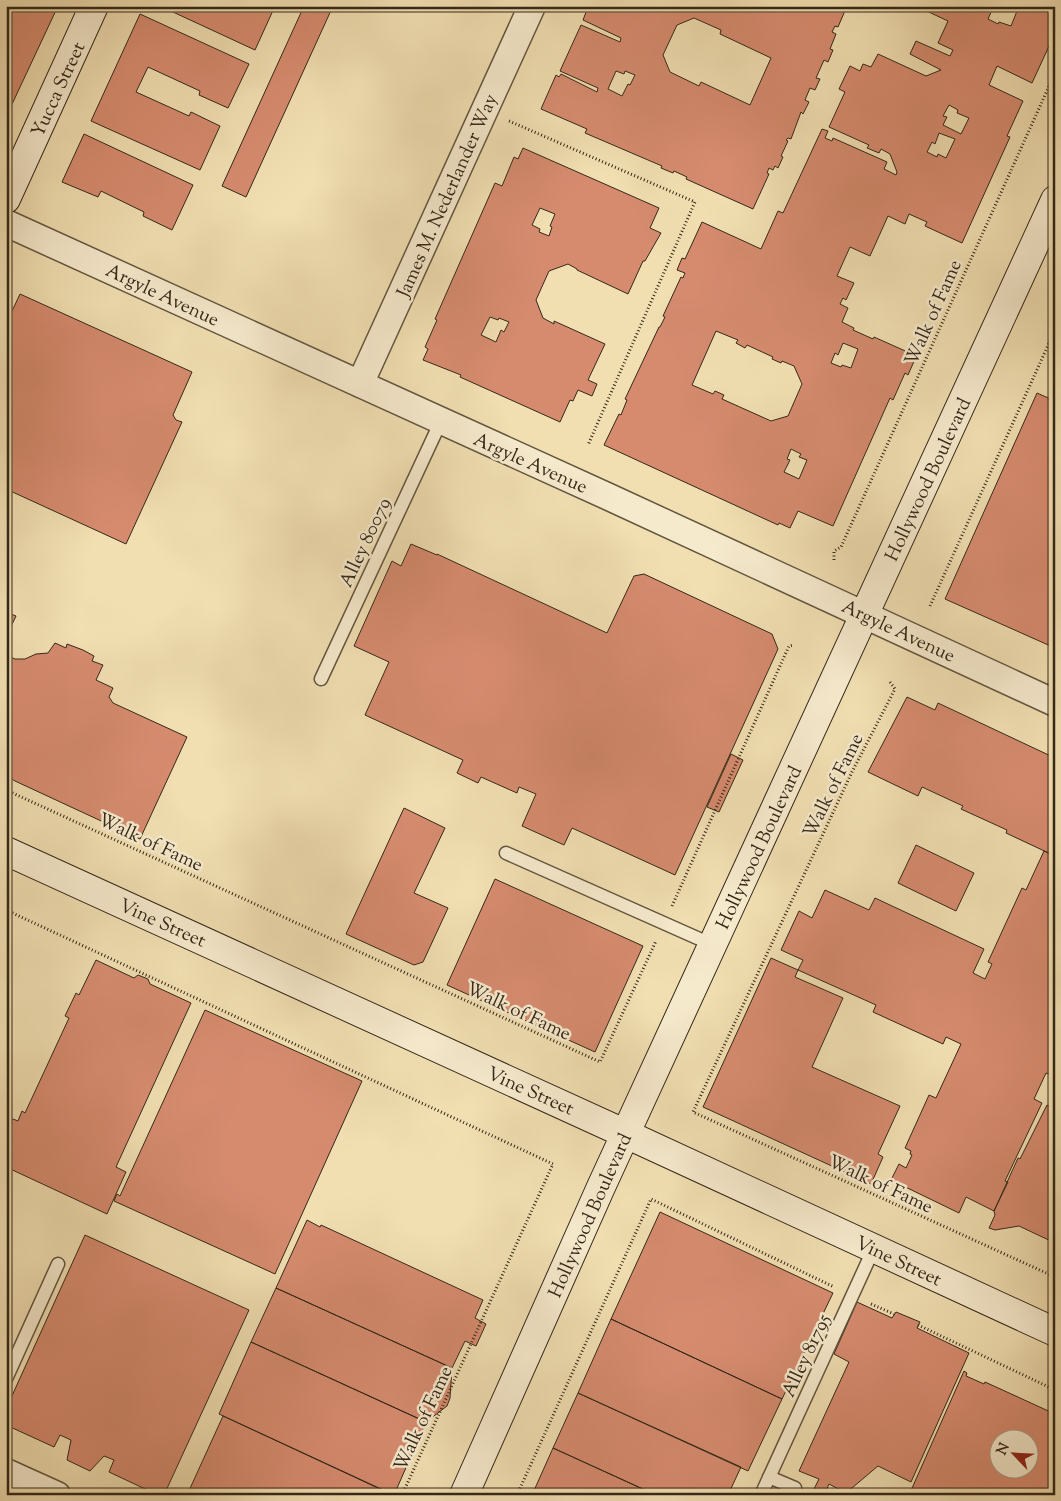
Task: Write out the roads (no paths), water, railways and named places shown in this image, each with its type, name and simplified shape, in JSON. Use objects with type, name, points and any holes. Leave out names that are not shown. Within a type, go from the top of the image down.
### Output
[{"type":"main road","name":"Yucca Street","points":[[6,199],[94,6]]},
{"type":"main road","name":"Hollywood Boulevard","points":[[464,1495],[626,1134],[1055,200]]},
{"type":"main road","name":"Vine Street","points":[[6,851],[1055,1332]]},
{"type":"street","name":"James M. Nederlander Way","points":[[360,384],[532,6]]},
{"type":"street","name":"Argyle Avenue","points":[[6,223],[1055,703]]},
{"type":"street","points":[[6,1472],[57,1495]]},
{"type":"lane","name":"Alley 80079","points":[[321,679],[441,421]]},
{"type":"lane","points":[[506,853],[713,945]]},
{"type":"lane","name":"Alley 81795","points":[[761,1495],[874,1248]]},
{"type":"lane","points":[[6,1379],[58,1264]]},
{"type":"lane","points":[[769,1476],[795,1488]]}]
